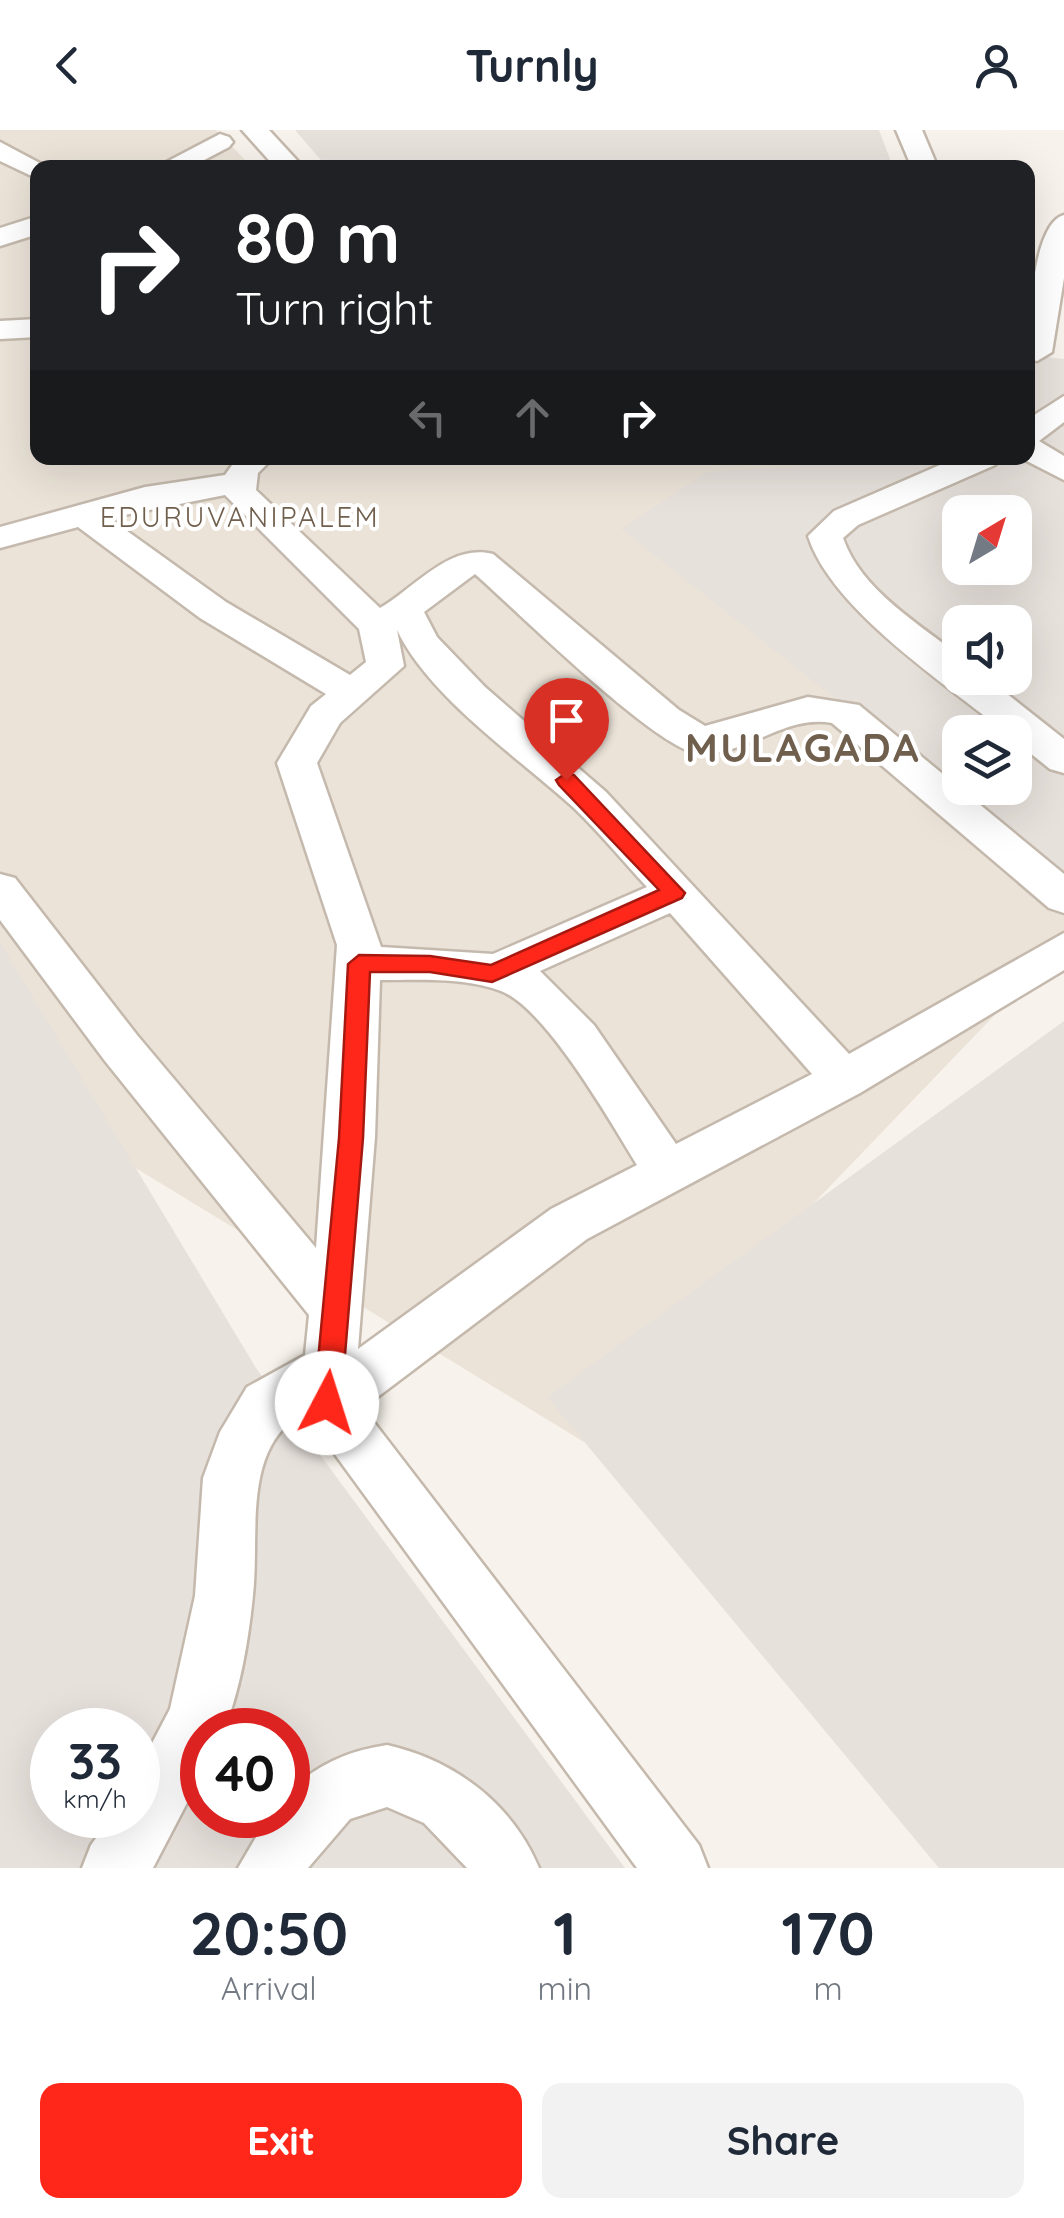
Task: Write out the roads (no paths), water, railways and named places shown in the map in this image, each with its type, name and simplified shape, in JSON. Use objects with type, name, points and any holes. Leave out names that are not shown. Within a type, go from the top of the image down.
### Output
[{"type":"street","points":[[256,130],[284,160]]},
{"type":"street","points":[[909,130],[922,160]]},
{"type":"street","points":[[184,160],[220,142]]},
{"type":"street","points":[[0,150],[30,166]]},
{"type":"street","points":[[1043,355],[1054,252],[1064,223]]},
{"type":"street","points":[[0,238],[30,227]]},
{"type":"street","points":[[0,330],[30,328]]},
{"type":"street","points":[[1035,429],[1064,406]]},
{"type":"street","points":[[1035,452],[1064,470]]},
{"type":"street","points":[[942,659],[862,592],[827,555],[825,536],[846,518],[967,465]]},
{"type":"street","points":[[0,538],[248,470]]},
{"type":"street","points":[[248,470],[239,492],[261,517],[422,642],[471,696],[592,802],[805,1030],[843,1080]]},
{"type":"street","points":[[82,513],[132,554],[310,671],[353,692]]},
{"type":"street","points":[[676,1868],[329,1386],[351,1138],[359,945],[297,763],[324,716],[385,666],[391,617],[458,568],[480,561],[490,564],[516,593],[665,719],[698,740],[731,736],[800,709],[829,708],[845,714],[1064,898]]},
{"type":"street","points":[[985,695],[1064,760]]},
{"type":"street","points":[[0,889],[121,1048],[336,1310]]},
{"type":"street","points":[[492,973],[674,893]]},
{"type":"street","points":[[114,1868],[137,1836],[200,1717],[224,1596],[231,1478],[247,1432],[266,1405],[329,1386],[569,1224],[843,1080],[1064,949]]},
{"type":"street","points":[[359,964],[430,964],[518,979],[561,1018],[668,1172]]},
{"type":"street","points":[[270,1868],[337,1786],[368,1774],[405,1778],[444,1799],[486,1839],[507,1868]]},
{"type":"district","name":"EDURUVANIPALEM","points":[[240,517]]},
{"type":"district","name":"MULAGADA","points":[[803,748]]}]
